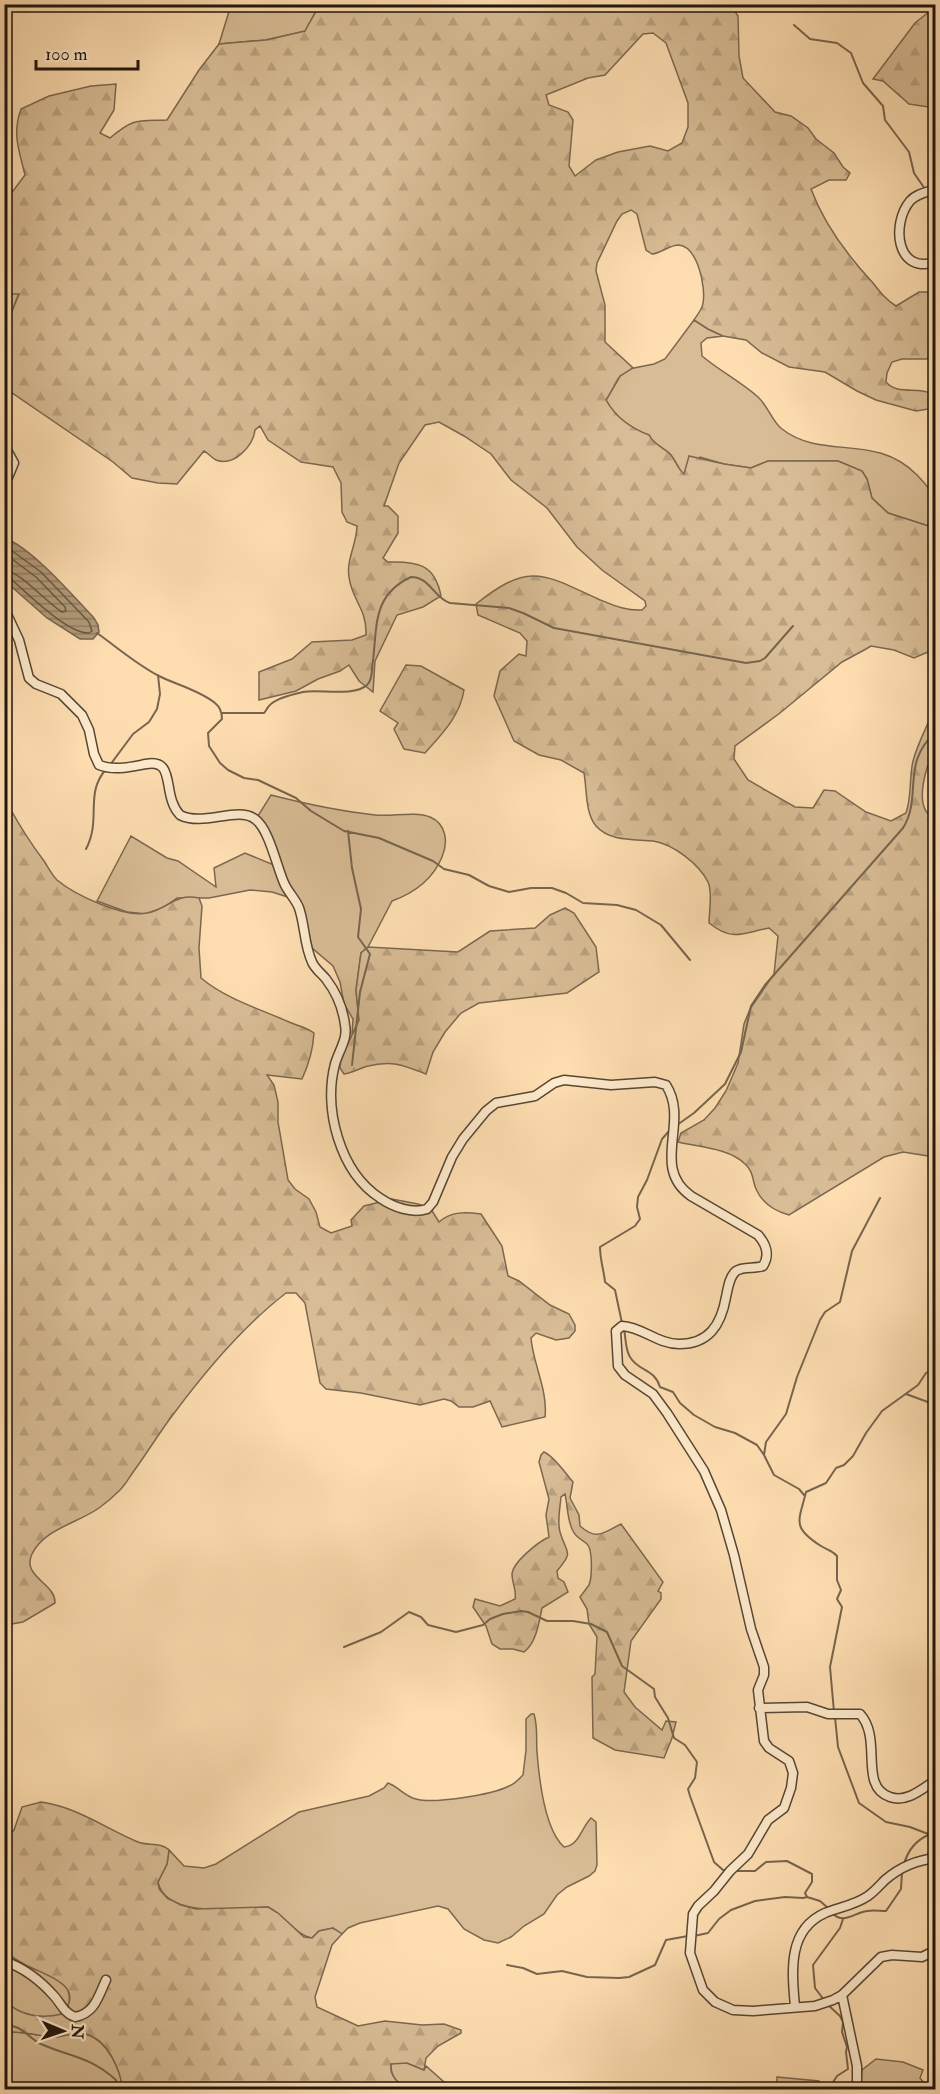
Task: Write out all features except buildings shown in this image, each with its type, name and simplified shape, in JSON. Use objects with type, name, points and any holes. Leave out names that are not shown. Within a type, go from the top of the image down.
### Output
[{"type":"street","points":[[936,189],[915,196],[910,201],[901,221],[899,236],[902,250],[908,259],[920,265],[936,262]]},
{"type":"street","points":[[4,445],[14,463],[4,488]]},
{"type":"street","points":[[4,608],[19,640],[29,678],[36,684],[61,694],[82,715],[99,765],[118,768],[150,763],[159,764],[165,769],[171,801],[180,815],[199,819],[244,815],[255,819],[260,824],[273,850],[284,882],[299,909],[312,962],[334,990],[342,1011],[346,1034],[334,1072],[333,1112],[338,1139],[346,1161],[371,1192],[396,1207],[415,1211],[427,1209],[433,1202],[452,1157],[463,1139],[486,1111],[502,1101],[530,1097],[564,1080],[611,1085],[655,1082],[666,1085],[674,1106],[675,1127],[670,1154],[677,1183],[691,1196],[758,1235],[764,1245],[766,1259],[763,1266],[741,1269],[734,1273],[719,1319],[712,1332],[706,1337],[694,1342],[670,1344],[635,1329],[622,1326],[616,1330],[618,1366],[625,1375],[653,1394],[667,1413],[704,1471],[721,1510],[751,1629],[764,1667],[764,1675],[758,1690],[762,1731],[766,1745],[789,1761],[791,1766],[791,1788],[784,1808],[768,1820],[748,1854],[694,1911],[690,1953],[703,1990],[715,2002],[734,2010],[743,2011],[824,2004],[842,1995],[881,1957],[892,1955],[922,1957],[932,1952],[936,1946]]},
{"type":"street","points":[[759,1708],[807,1707],[828,1714],[860,1714],[870,1732],[872,1741],[871,1765],[874,1783],[885,1795],[892,1798],[907,1798],[936,1780]]},
{"type":"street","points":[[795,2007],[792,1969],[797,1941],[803,1929],[825,1913],[865,1898],[895,1872],[918,1861],[936,1858]]},
{"type":"street","points":[[4,1961],[34,1976],[67,2013],[75,2017],[86,2014],[94,2007],[106,1980]]},
{"type":"street","points":[[842,1995],[856,2066],[857,2090]]},
{"type":"green space","points":[[231,5],[318,5],[306,31],[266,40],[219,44]]},
{"type":"green space","points":[[318,5],[731,5],[738,16],[739,56],[743,78],[775,112],[791,116],[808,128],[816,139],[834,153],[850,173],[846,180],[829,180],[811,189],[829,227],[845,250],[883,296],[896,306],[919,292],[928,292],[935,285],[935,355],[932,354],[927,359],[902,359],[892,362],[887,373],[886,382],[890,386],[901,390],[930,393],[935,408],[916,411],[876,400],[825,372],[789,367],[762,353],[746,340],[723,336],[694,320],[702,308],[704,296],[696,260],[686,247],[679,245],[652,254],[646,250],[637,214],[631,210],[622,214],[617,221],[597,263],[596,271],[605,305],[605,342],[633,368],[620,376],[606,400],[624,422],[649,435],[656,444],[670,454],[684,474],[689,456],[751,468],[768,461],[838,461],[862,471],[867,479],[872,498],[888,513],[935,528],[935,649],[914,658],[894,650],[871,646],[842,662],[780,713],[735,746],[734,759],[748,780],[795,807],[813,808],[824,790],[835,791],[866,812],[891,821],[906,813],[913,761],[935,707],[936,746],[925,775],[922,797],[925,810],[936,819],[935,1157],[903,1152],[884,1157],[789,1215],[774,1209],[765,1202],[756,1189],[750,1170],[738,1159],[722,1151],[678,1142],[681,1133],[704,1120],[726,1091],[738,1063],[744,1024],[750,1009],[774,974],[778,936],[769,928],[744,934],[725,933],[717,929],[709,923],[711,896],[708,882],[692,862],[661,843],[615,837],[602,831],[592,821],[584,773],[561,760],[539,755],[514,741],[494,696],[500,671],[519,654],[526,656],[527,641],[520,633],[478,615],[476,604],[510,582],[523,577],[536,576],[563,583],[630,610],[642,610],[646,606],[645,601],[602,570],[577,547],[547,508],[511,480],[491,454],[439,422],[425,425],[399,463],[384,506],[388,506],[398,516],[398,533],[383,558],[388,562],[408,562],[423,567],[434,577],[441,596],[423,607],[397,615],[375,661],[373,692],[359,681],[349,665],[296,691],[259,700],[259,672],[292,659],[312,642],[352,640],[366,635],[364,618],[353,592],[348,571],[357,526],[347,522],[342,512],[341,483],[333,467],[301,462],[268,440],[260,426],[255,430],[251,442],[242,454],[229,461],[223,461],[216,460],[204,451],[177,484],[132,478],[113,462],[5,388],[7,324],[19,294],[5,294],[5,198],[10,195],[25,175],[17,134],[21,109],[49,96],[91,86],[116,84],[114,110],[100,133],[110,138],[136,122],[167,120],[199,70],[219,44],[266,40],[305,31]],"holes":[[[653,33],[666,43],[688,103],[688,127],[682,143],[668,151],[650,146],[618,152],[596,160],[575,176],[569,166],[573,120],[568,112],[549,105],[546,95],[588,78],[605,75],[643,34]]]},
{"type":"green space","points":[[935,7],[935,108],[909,104],[883,81],[873,79],[915,23]]},
{"type":"green space","points":[[19,293],[7,324],[5,342],[5,294]]},
{"type":"green space","points":[[694,320],[723,336],[707,338],[701,343],[702,356],[758,397],[782,429],[814,444],[884,454],[901,462],[917,475],[934,499],[935,528],[888,513],[872,498],[867,479],[862,471],[838,461],[768,461],[751,468],[700,457],[684,475],[671,455],[656,444],[649,435],[624,422],[606,400],[620,376],[629,369],[654,364],[665,359]]},
{"type":"green space","points":[[406,665],[421,666],[464,690],[459,708],[444,732],[425,753],[404,749],[394,729],[398,723],[380,711]]},
{"type":"green space","points":[[271,795],[362,813],[424,815],[436,820],[445,834],[444,852],[438,865],[415,889],[392,901],[368,947],[361,953],[356,990],[359,1020],[352,1035],[353,1019],[344,1004],[340,982],[333,966],[312,948],[303,909],[297,900],[272,892],[250,890],[209,898],[177,898],[163,908],[146,914],[127,912],[97,901],[131,836],[167,858],[178,861],[216,887],[214,868],[245,853],[281,868],[256,819]]},
{"type":"green space","points":[[11,810],[55,878],[87,898],[113,909],[137,914],[155,911],[177,899],[199,898],[202,906],[199,948],[201,978],[232,998],[314,1033],[310,1057],[302,1079],[267,1075],[274,1085],[278,1102],[278,1122],[288,1180],[295,1189],[309,1199],[320,1227],[331,1233],[352,1226],[351,1220],[364,1206],[392,1199],[431,1209],[439,1222],[454,1214],[481,1214],[502,1246],[508,1276],[519,1281],[550,1305],[569,1314],[575,1325],[575,1331],[569,1338],[556,1340],[536,1333],[531,1338],[544,1397],[545,1417],[502,1427],[490,1401],[473,1407],[459,1407],[444,1399],[420,1405],[361,1393],[326,1389],[320,1383],[305,1303],[296,1293],[286,1293],[255,1319],[213,1364],[170,1419],[120,1490],[99,1508],[53,1532],[37,1545],[30,1562],[31,1569],[50,1590],[55,1603],[23,1622],[5,1625],[4,815]]},
{"type":"green space","points":[[565,908],[574,913],[596,947],[599,972],[567,993],[479,1003],[461,1013],[445,1032],[433,1052],[426,1074],[404,1066],[384,1063],[344,1074],[340,1068],[340,1061],[359,1020],[356,990],[361,953],[368,947],[458,952],[490,931],[535,928],[550,915]]},
{"type":"green space","points":[[544,1452],[573,1482],[570,1498],[579,1515],[580,1526],[591,1533],[600,1534],[621,1524],[663,1582],[658,1591],[661,1593],[661,1599],[631,1641],[624,1692],[635,1707],[662,1730],[666,1721],[676,1722],[664,1758],[615,1750],[593,1738],[592,1677],[595,1674],[597,1637],[589,1624],[587,1609],[580,1597],[589,1585],[591,1557],[589,1547],[576,1536],[571,1527],[565,1494],[561,1497],[559,1523],[568,1552],[557,1571],[558,1578],[564,1582],[568,1592],[542,1608],[536,1632],[528,1648],[524,1652],[500,1649],[492,1644],[486,1626],[473,1607],[475,1599],[500,1606],[515,1599],[513,1569],[527,1553],[549,1537],[546,1515],[549,1499],[539,1462]]},
{"type":"green space","points":[[534,1714],[535,1719],[541,1789],[552,1828],[564,1847],[576,1840],[591,1818],[596,1822],[597,1865],[595,1871],[589,1876],[557,1895],[544,1914],[511,1937],[498,1943],[484,1940],[464,1929],[448,1909],[438,1906],[360,1923],[348,1928],[342,1934],[333,1928],[319,1931],[312,1938],[301,1933],[268,1907],[223,1910],[189,1907],[174,1902],[164,1894],[158,1882],[167,1864],[169,1850],[184,1866],[204,1868],[216,1864],[299,1812],[369,1796],[384,1788],[388,1783],[412,1798],[424,1800],[476,1795],[511,1785],[523,1775],[526,1719]]},
{"type":"green space","points":[[41,1802],[67,1808],[138,1842],[158,1845],[169,1850],[167,1864],[158,1882],[159,1889],[167,1898],[181,1905],[196,1909],[268,1907],[304,1937],[312,1938],[319,1931],[333,1928],[342,1934],[332,1945],[315,1997],[317,2007],[358,2026],[385,2021],[422,2025],[444,2024],[461,2030],[461,2033],[438,2046],[426,2058],[424,2070],[407,2063],[391,2064],[391,2072],[395,2079],[408,2089],[123,2090],[112,2056],[94,2037],[82,2033],[54,2037],[12,2032],[6,2035],[9,2067],[5,2085],[4,2000],[24,2013],[46,2016],[62,2014],[70,1997],[62,1984],[55,1979],[23,1964],[5,1952],[5,1840],[14,1830],[22,1807]]},
{"type":"green space","points":[[5,1952],[63,1983],[69,1994],[69,2004],[65,2010],[51,2017],[33,2016],[8,2003],[6,2001]]},
{"type":"green space","points":[[12,2032],[53,2037],[82,2033],[94,2038],[107,2049],[112,2057],[123,2089],[22,2090],[14,2083],[5,2085],[9,2067],[6,2035]]},
{"type":"green space","points":[[876,2059],[903,2062],[923,2070],[920,2078],[929,2089],[847,2090],[861,2081],[862,2070]]},
{"type":"green space","points":[[407,2063],[424,2070],[426,2066],[452,2089],[413,2090],[404,2088],[395,2080],[392,2072],[391,2064]]},
{"type":"green space","points":[[777,2077],[819,2081],[819,2089],[777,2089]]},
{"type":"water","points":[[5,538],[40,562],[94,618],[99,632],[93,639],[80,639],[47,618],[5,581]]},
{"type":"waterway","points":[[794,25],[810,39],[837,43],[851,53],[863,83],[883,106],[885,120],[909,152],[914,173],[925,189]]},
{"type":"waterway","points":[[930,193],[936,197]]},
{"type":"waterway","points":[[222,713],[264,713],[272,703],[290,695],[310,691],[354,691],[367,685],[371,675],[378,615],[382,604],[388,594],[411,577],[423,580],[440,597],[450,603],[509,608],[554,628],[746,663],[765,658],[793,626]]},
{"type":"waterway","points":[[97,633],[151,671],[209,698],[217,705],[222,719],[208,733],[209,746],[220,763],[228,770],[244,778],[258,780],[296,798],[311,811],[344,831],[379,838],[433,861],[444,869],[469,875],[489,886],[509,892],[531,888],[552,888],[583,903],[617,905],[636,910],[661,925],[690,960]]},
{"type":"waterway","points":[[110,765],[133,734],[149,722],[157,709],[160,694],[158,675]]},
{"type":"waterway","points":[[677,1125],[694,1113],[725,1084],[741,1052],[751,1006],[765,985],[903,828],[912,804],[918,756],[936,732]]},
{"type":"waterway","points":[[86,849],[93,827],[96,788],[106,769]]},
{"type":"waterway","points":[[348,831],[352,868],[361,909],[358,937],[370,954],[360,992],[352,1065]]},
{"type":"waterway","points":[[622,1323],[615,1290],[605,1282],[600,1247],[635,1226],[640,1219],[637,1207],[638,1197],[647,1180],[662,1139],[670,1130]]},
{"type":"waterway","points":[[764,1455],[766,1442],[786,1414],[797,1377],[820,1320],[825,1312],[840,1302],[852,1251],[880,1198]]},
{"type":"waterway","points":[[624,1329],[628,1354],[634,1362],[654,1376],[660,1387],[673,1392],[680,1403],[694,1415],[715,1427],[735,1433],[757,1445],[774,1475],[799,1489],[804,1495]]},
{"type":"waterway","points":[[834,1712],[830,1667],[842,1607],[837,1599],[841,1590],[837,1580],[837,1556],[811,1539],[801,1528],[800,1517],[806,1492],[826,1483],[836,1468],[844,1465],[853,1456],[882,1411],[918,1385],[926,1373],[936,1367]]},
{"type":"waterway","points":[[906,1394],[936,1405]]},
{"type":"waterway","points":[[344,1647],[381,1632],[409,1612],[421,1617],[428,1625],[456,1632],[483,1625],[490,1619],[503,1614],[521,1611],[547,1621],[591,1624],[607,1632],[622,1666],[654,1689],[655,1697],[668,1718],[674,1738],[685,1745],[697,1762],[695,1778],[688,1789],[690,1796],[714,1862],[723,1870],[728,1870]]},
{"type":"waterway","points":[[835,1717],[838,1747],[859,1803],[886,1822],[910,1827],[936,1837]]},
{"type":"waterway","points":[[904,1864],[913,1847],[928,1835]]},
{"type":"waterway","points":[[733,1871],[755,1871],[766,1862],[787,1861],[812,1874],[812,1882],[805,1893],[807,1897]]},
{"type":"waterway","points":[[832,1913],[845,1918],[867,1911],[886,1911],[901,1889],[902,1872]]},
{"type":"waterway","points":[[694,1936],[708,1933],[719,1919],[731,1910],[755,1901],[807,1897],[820,1901],[828,1908]]},
{"type":"waterway","points":[[824,2000],[815,1988],[813,1965],[840,1928],[843,1919]]},
{"type":"waterway","points":[[507,1965],[537,1974],[562,1971],[587,1977],[629,1977],[655,1965],[666,1940],[688,1936]]},
{"type":"waterway","points":[[827,2004],[843,2022],[842,2032],[847,2047],[848,2069],[837,2076],[828,2090]]},
{"type":"waterway","points":[[4,2025],[15,2027],[41,2044],[97,2066],[116,2080],[118,2090]]}]
